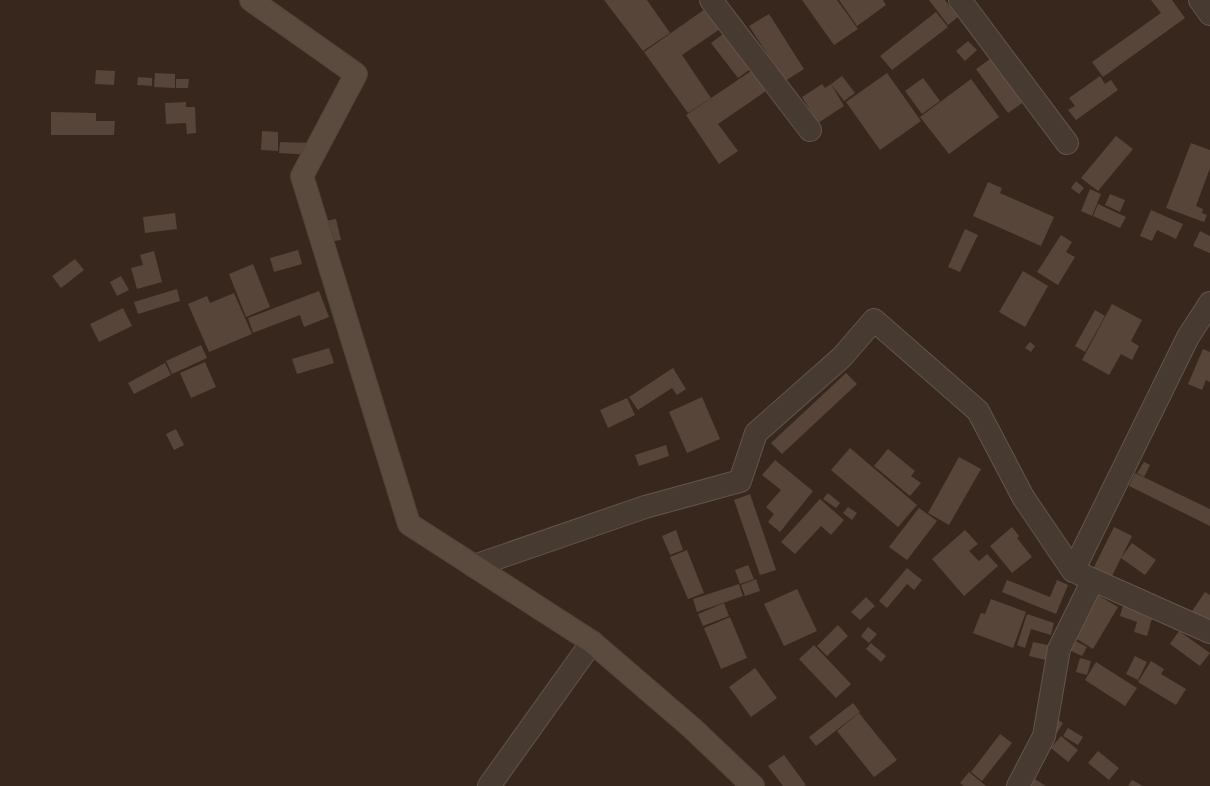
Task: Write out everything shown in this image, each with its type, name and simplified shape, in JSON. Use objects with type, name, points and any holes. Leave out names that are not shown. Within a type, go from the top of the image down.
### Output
[{"type":"street","points":[[251,0],[356,74],[302,176],[409,524],[592,642],[692,728],[753,786]]},
{"type":"street","points":[[711,0],[810,130]]},
{"type":"street","points":[[960,0],[1068,143]]},
{"type":"street","points":[[1200,0],[1210,14]]},
{"type":"street","points":[[1073,571],[1188,337],[1210,303]]},
{"type":"street","points":[[474,566],[644,508],[740,481],[756,433],[842,357],[874,320],[978,411],[1023,497],[1073,571],[1210,632]]},
{"type":"street","points":[[1018,786],[1044,736],[1059,648],[1093,580]]},
{"type":"street","points":[[489,786],[592,642]]},
{"type":"building","points":[[604,0],[647,0],[670,33],[643,51]]},
{"type":"building","points":[[802,0],[837,0],[858,29],[834,45]]},
{"type":"building","points":[[839,0],[883,0],[886,5],[857,26]]},
{"type":"building","points":[[929,0],[945,0],[958,17],[948,25]]},
{"type":"building","points":[[1151,0],[1172,0],[1185,18],[1103,77],[1092,62],[1161,13]]},
{"type":"building","points":[[705,9],[720,29],[682,55],[711,98],[688,113],[644,52]]},
{"type":"building","points":[[936,12],[948,27],[892,70],[880,56]]},
{"type":"building","points":[[769,14],[804,69],[785,81],[749,26]]},
{"type":"building","points":[[727,31],[753,67],[738,78],[711,43]]},
{"type":"building","points":[[968,41],[977,50],[965,61],[956,51]]},
{"type":"building","points":[[993,57],[1025,101],[1008,113],[976,69]]},
{"type":"building","points":[[754,69],[769,89],[718,124],[738,151],[719,164],[686,115]]},
{"type":"building","points":[[96,70],[115,71],[114,85],[95,84]]},
{"type":"building","points":[[155,73],[175,74],[175,88],[154,87]]},
{"type":"building","points":[[887,73],[921,121],[880,150],[846,102]]},
{"type":"building","points":[[842,76],[855,93],[844,101],[831,84]]},
{"type":"building","points":[[1100,76],[1105,84],[1111,80],[1118,90],[1076,120],[1068,110],[1075,106],[1069,98]]},
{"type":"building","points":[[138,77],[152,78],[152,86],[137,85]]},
{"type":"building","points":[[923,78],[940,101],[922,114],[905,91]]},
{"type":"building","points":[[176,79],[189,79],[188,88],[176,88]]},
{"type":"building","points":[[971,79],[999,117],[949,154],[920,117]]},
{"type":"building","points":[[822,84],[825,88],[831,84],[844,106],[818,123],[802,97]]},
{"type":"building","points":[[186,102],[186,107],[195,107],[196,133],[187,134],[186,123],[166,124],[165,103]]},
{"type":"building","points":[[51,112],[96,113],[96,121],[115,121],[114,135],[51,135]]},
{"type":"building","points":[[262,131],[278,132],[278,151],[261,150]]},
{"type":"building","points":[[1116,136],[1133,149],[1098,191],[1081,178]]},
{"type":"building","points":[[280,142],[312,143],[312,155],[279,153]]},
{"type":"building","points":[[1191,143],[1210,150],[1210,168],[1196,206],[1203,209],[1202,213],[1207,215],[1204,222],[1166,208]]},
{"type":"building","points":[[1076,181],[1084,188],[1079,194],[1071,188]]},
{"type":"building","points":[[988,182],[1002,188],[1000,193],[1054,217],[1041,246],[973,216]]},
{"type":"building","points":[[1090,189],[1101,194],[1092,216],[1081,211]]},
{"type":"building","points":[[1110,194],[1125,200],[1120,212],[1105,205]]},
{"type":"building","points":[[1098,204],[1126,217],[1120,228],[1093,216]]},
{"type":"building","points":[[1151,210],[1183,224],[1176,239],[1157,230],[1152,241],[1140,236]]},
{"type":"building","points":[[175,213],[177,229],[145,233],[143,217]]},
{"type":"building","points":[[336,219],[341,240],[329,242],[325,221]]},
{"type":"building","points":[[965,229],[978,235],[960,272],[948,267]]},
{"type":"building","points":[[1200,231],[1210,236],[1210,253],[1193,246]]},
{"type":"building","points":[[1061,235],[1072,242],[1066,252],[1075,257],[1058,285],[1037,272]]},
{"type":"building","points":[[298,250],[302,264],[274,272],[270,258]]},
{"type":"building","points":[[154,251],[162,282],[137,289],[131,268],[143,265],[140,255]]},
{"type":"building","points":[[75,259],[84,270],[61,288],[52,276]]},
{"type":"building","points":[[253,264],[270,307],[246,317],[229,274]]},
{"type":"building","points":[[1023,271],[1048,286],[1025,327],[999,312]]},
{"type":"building","points":[[121,276],[129,290],[117,296],[110,282]]},
{"type":"building","points":[[177,289],[180,301],[138,314],[134,302]]},
{"type":"building","points":[[319,291],[329,317],[304,327],[300,315],[253,333],[248,318]]},
{"type":"building","points":[[234,293],[252,334],[209,352],[188,304],[207,296],[210,303]]},
{"type":"building","points":[[1112,304],[1142,320],[1131,341],[1139,346],[1132,360],[1121,354],[1109,375],[1082,360]]},
{"type":"building","points":[[123,308],[132,326],[99,342],[90,324]]},
{"type":"building","points":[[1095,310],[1105,316],[1085,352],[1075,346]]},
{"type":"building","points":[[1030,342],[1035,346],[1031,352],[1025,348]]},
{"type":"building","points":[[201,345],[207,358],[172,374],[166,361]]},
{"type":"building","points":[[329,348],[334,363],[297,374],[292,359]]},
{"type":"building","points":[[1203,349],[1210,352],[1210,382],[1206,380],[1202,390],[1188,384]]},
{"type":"building","points":[[205,362],[216,387],[191,398],[180,373]]},
{"type":"building","points":[[165,363],[171,375],[134,394],[128,383]]},
{"type":"building","points":[[673,368],[686,389],[677,395],[672,388],[638,410],[629,397]]},
{"type":"building","points":[[846,373],[857,384],[782,454],[771,443]]},
{"type":"building","points":[[702,397],[720,439],[687,453],[669,412]]},
{"type":"building","points":[[627,398],[635,415],[608,428],[600,410]]},
{"type":"building","points":[[176,429],[184,445],[174,450],[166,434]]},
{"type":"building","points":[[666,445],[669,456],[639,466],[635,455]]},
{"type":"building","points":[[850,448],[917,505],[898,527],[831,470]]},
{"type":"building","points":[[888,449],[915,471],[911,476],[921,483],[910,496],[874,466]]},
{"type":"building","points":[[959,457],[981,469],[949,525],[928,513]]},
{"type":"building","points":[[775,460],[813,491],[780,532],[768,522],[774,514],[766,507],[781,490],[762,475]]},
{"type":"building","points":[[1144,462],[1150,465],[1144,477],[1137,473]]},
{"type":"building","points":[[1135,473],[1210,509],[1210,526],[1129,486]]},
{"type":"building","points":[[828,493],[840,503],[836,508],[823,499]]},
{"type":"building","points":[[750,494],[776,570],[760,575],[734,500]]},
{"type":"building","points":[[820,499],[844,520],[831,535],[821,526],[795,554],[781,542]]},
{"type":"building","points":[[848,507],[857,513],[852,520],[843,513]]},
{"type":"building","points":[[919,508],[937,521],[907,560],[889,547]]},
{"type":"building","points":[[1012,527],[1019,536],[1017,538],[1032,557],[1012,573],[990,546]]},
{"type":"building","points":[[1114,527],[1132,536],[1110,580],[1092,571]]},
{"type":"building","points":[[676,530],[683,550],[670,555],[662,536]]},
{"type":"building","points":[[965,530],[978,544],[969,551],[979,561],[987,554],[998,566],[964,596],[932,559]]},
{"type":"building","points":[[1132,543],[1156,560],[1145,575],[1121,558]]},
{"type":"building","points":[[687,550],[704,593],[688,599],[670,557]]},
{"type":"building","points":[[748,565],[754,579],[740,584],[735,570]]},
{"type":"building","points":[[907,568],[922,580],[914,590],[907,584],[887,608],[879,601]]},
{"type":"building","points":[[756,579],[760,591],[745,596],[741,585]]},
{"type":"building","points":[[1007,580],[1050,597],[1057,580],[1068,585],[1056,614],[1002,592]]},
{"type":"building","points":[[739,584],[743,596],[697,612],[693,599]]},
{"type":"building","points":[[797,589],[817,631],[784,646],[764,604]]},
{"type":"building","points":[[1205,592],[1210,595],[1210,628],[1190,614]]},
{"type":"building","points":[[1096,594],[1118,607],[1093,649],[1072,636]]},
{"type":"building","points":[[866,597],[875,606],[860,620],[851,612]]},
{"type":"building","points":[[991,599],[1026,612],[1013,648],[973,633],[981,613],[985,614]]},
{"type":"building","points":[[1124,602],[1154,611],[1147,636],[1134,632],[1137,622],[1120,616]]},
{"type":"building","points":[[724,603],[729,616],[703,626],[698,614]]},
{"type":"building","points":[[1027,614],[1054,623],[1051,635],[1031,629],[1025,648],[1017,645]]},
{"type":"building","points":[[730,617],[747,658],[721,669],[704,628]]},
{"type":"building","points":[[838,625],[848,636],[827,656],[817,646]]},
{"type":"building","points":[[868,627],[877,634],[869,643],[861,636]]},
{"type":"building","points":[[1179,631],[1210,653],[1200,666],[1170,644]]},
{"type":"building","points":[[1072,639],[1087,647],[1082,656],[1067,649]]},
{"type":"building","points":[[1033,642],[1053,646],[1050,661],[1029,656]]},
{"type":"building","points":[[871,643],[886,656],[881,662],[866,649]]},
{"type":"building","points":[[814,645],[851,684],[836,698],[799,659]]},
{"type":"building","points":[[1135,656],[1147,662],[1138,680],[1126,674]]},
{"type":"building","points":[[1080,658],[1091,661],[1087,675],[1076,672]]},
{"type":"building","points":[[1151,661],[1164,669],[1161,674],[1186,689],[1176,705],[1138,682]]},
{"type":"building","points":[[1096,662],[1137,688],[1125,706],[1085,680]]},
{"type":"building","points":[[755,668],[777,698],[751,717],[729,687]]},
{"type":"building","points":[[853,703],[860,712],[816,746],[809,737]]},
{"type":"building","points":[[859,713],[897,760],[874,777],[837,731]]},
{"type":"building","points":[[1053,717],[1063,723],[1057,733],[1047,727]]},
{"type":"building","points":[[1068,728],[1083,737],[1078,745],[1063,736]]},
{"type":"building","points":[[1000,734],[1012,743],[982,781],[971,772]]},
{"type":"building","points":[[1061,736],[1078,750],[1068,762],[1051,748]]},
{"type":"building","points":[[1098,751],[1119,768],[1109,780],[1088,763]]},
{"type":"building","points":[[784,755],[806,785],[783,786],[768,766]]},
{"type":"building","points":[[969,772],[986,786],[964,786],[960,783]]},
{"type":"building","points":[[1033,778],[1046,786],[1028,786]]},
{"type":"building","points":[[1132,780],[1143,786],[1128,786]]}]
